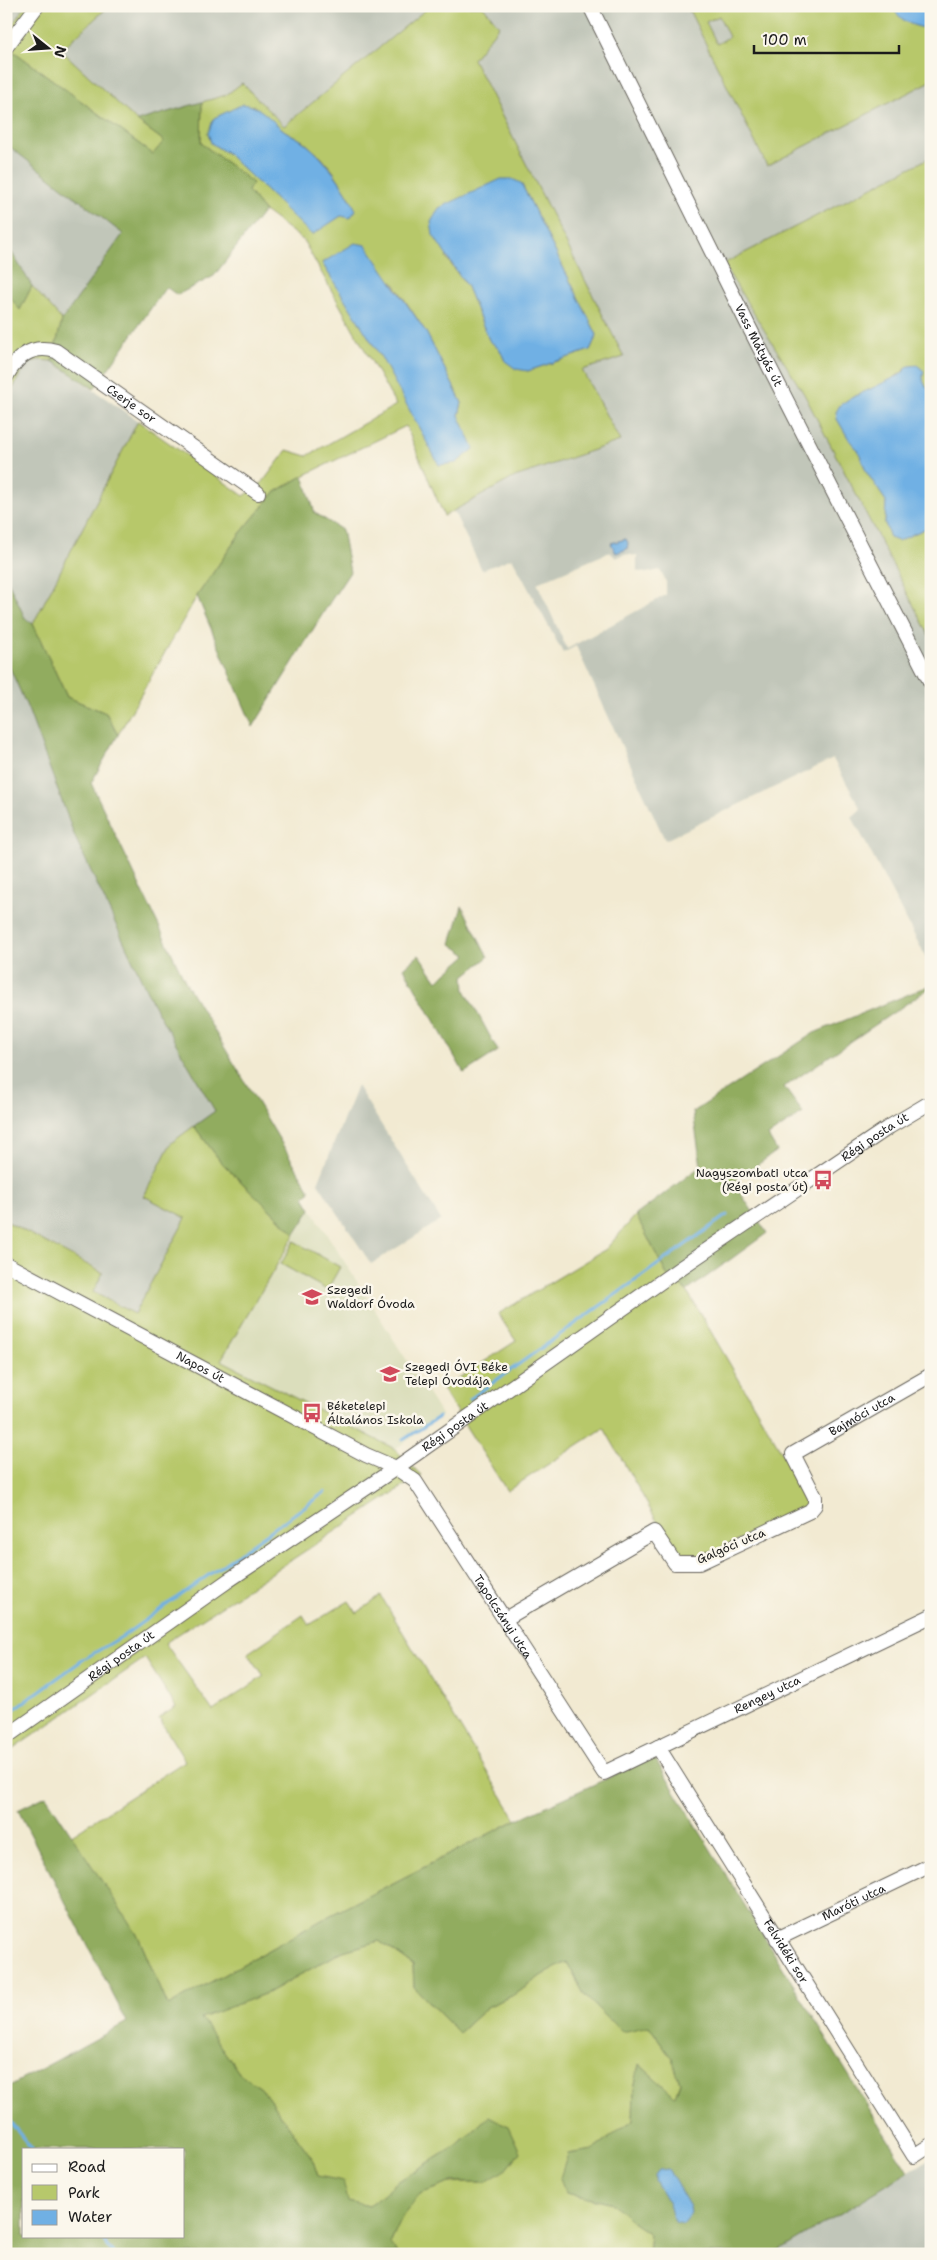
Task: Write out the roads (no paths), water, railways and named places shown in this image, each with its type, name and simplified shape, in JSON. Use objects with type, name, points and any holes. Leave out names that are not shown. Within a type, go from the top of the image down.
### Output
[{"type":"street","points":[[7,44],[37,6]]},
{"type":"street","name":"Vass Mátyás út","points":[[590,6],[745,318],[931,683]]},
{"type":"street","name":"Cserje sor","points":[[6,377],[16,361],[25,353],[44,348],[56,351],[258,493]]},
{"type":"street","name":"Régi posta út","points":[[6,1737],[229,1580],[396,1468],[687,1264],[880,1132],[930,1105]]},
{"type":"street","name":"Napos út","points":[[6,1264],[366,1455],[396,1468]]},
{"type":"street","name":"Bajmóci utca","points":[[793,1454],[931,1375]]},
{"type":"street","name":"Galgóci utca","points":[[506,1619],[654,1532],[675,1563],[699,1563],[810,1511],[815,1505],[815,1497],[793,1454]]},
{"type":"street","name":"Tapolcsányi utca","points":[[396,1468],[415,1480],[604,1772]]},
{"type":"street","name":"Rengey utca","points":[[604,1772],[931,1616]]},
{"type":"street","name":"Felvidéki sor","points":[[658,1746],[776,1939],[914,2156],[931,2145]]},
{"type":"street","name":"Maróti utca","points":[[776,1939],[931,1865]]},
{"type":"water","points":[[891,6],[931,6],[931,29],[908,23]]},
{"type":"water","points":[[243,104],[250,105],[261,111],[285,131],[305,143],[320,157],[340,182],[356,210],[350,218],[341,216],[312,235],[228,154],[211,143],[208,133],[214,118]]},
{"type":"water","points":[[501,179],[512,179],[521,183],[597,335],[590,350],[528,371],[516,369],[505,361],[500,350],[489,340],[467,287],[433,235],[431,222],[439,208]]},
{"type":"water","points":[[355,243],[366,245],[426,332],[462,403],[459,415],[474,449],[456,463],[439,465],[381,357],[322,263]]},
{"type":"water","points":[[917,365],[924,371],[923,380],[931,393],[931,526],[898,541],[890,538],[885,523],[886,501],[867,473],[858,450],[850,441],[837,419],[836,412],[840,405],[849,399],[900,375],[909,366]]},
{"type":"water","points":[[626,539],[628,543],[627,549],[616,553],[611,543]]},
{"type":"water","points":[[668,2169],[690,2207],[691,2213],[682,2224],[674,2222],[669,2204],[655,2180],[655,2175],[659,2170]]},
{"type":"waterway","points":[[470,1399],[727,1215]]},
{"type":"waterway","points":[[403,1440],[439,1417]]},
{"type":"waterway","points":[[6,1715],[84,1659],[123,1636],[325,1492]]},
{"type":"waterway","points":[[6,2117],[31,2148]]},
{"type":"waterway","points":[[102,2238],[114,2254]]},
{"type":"place","name":"Nagyszombati utca (Régi posta út)","points":[[823,1180]]},
{"type":"place","name":"Szegedi Waldorf Óvoda","points":[[312,1297]]},
{"type":"place","name":"Szegedi ÓVI Béke Telepi Óvodája","points":[[390,1374]]},
{"type":"place","name":"Béketelepi Általános Iskola","points":[[312,1413]]}]
